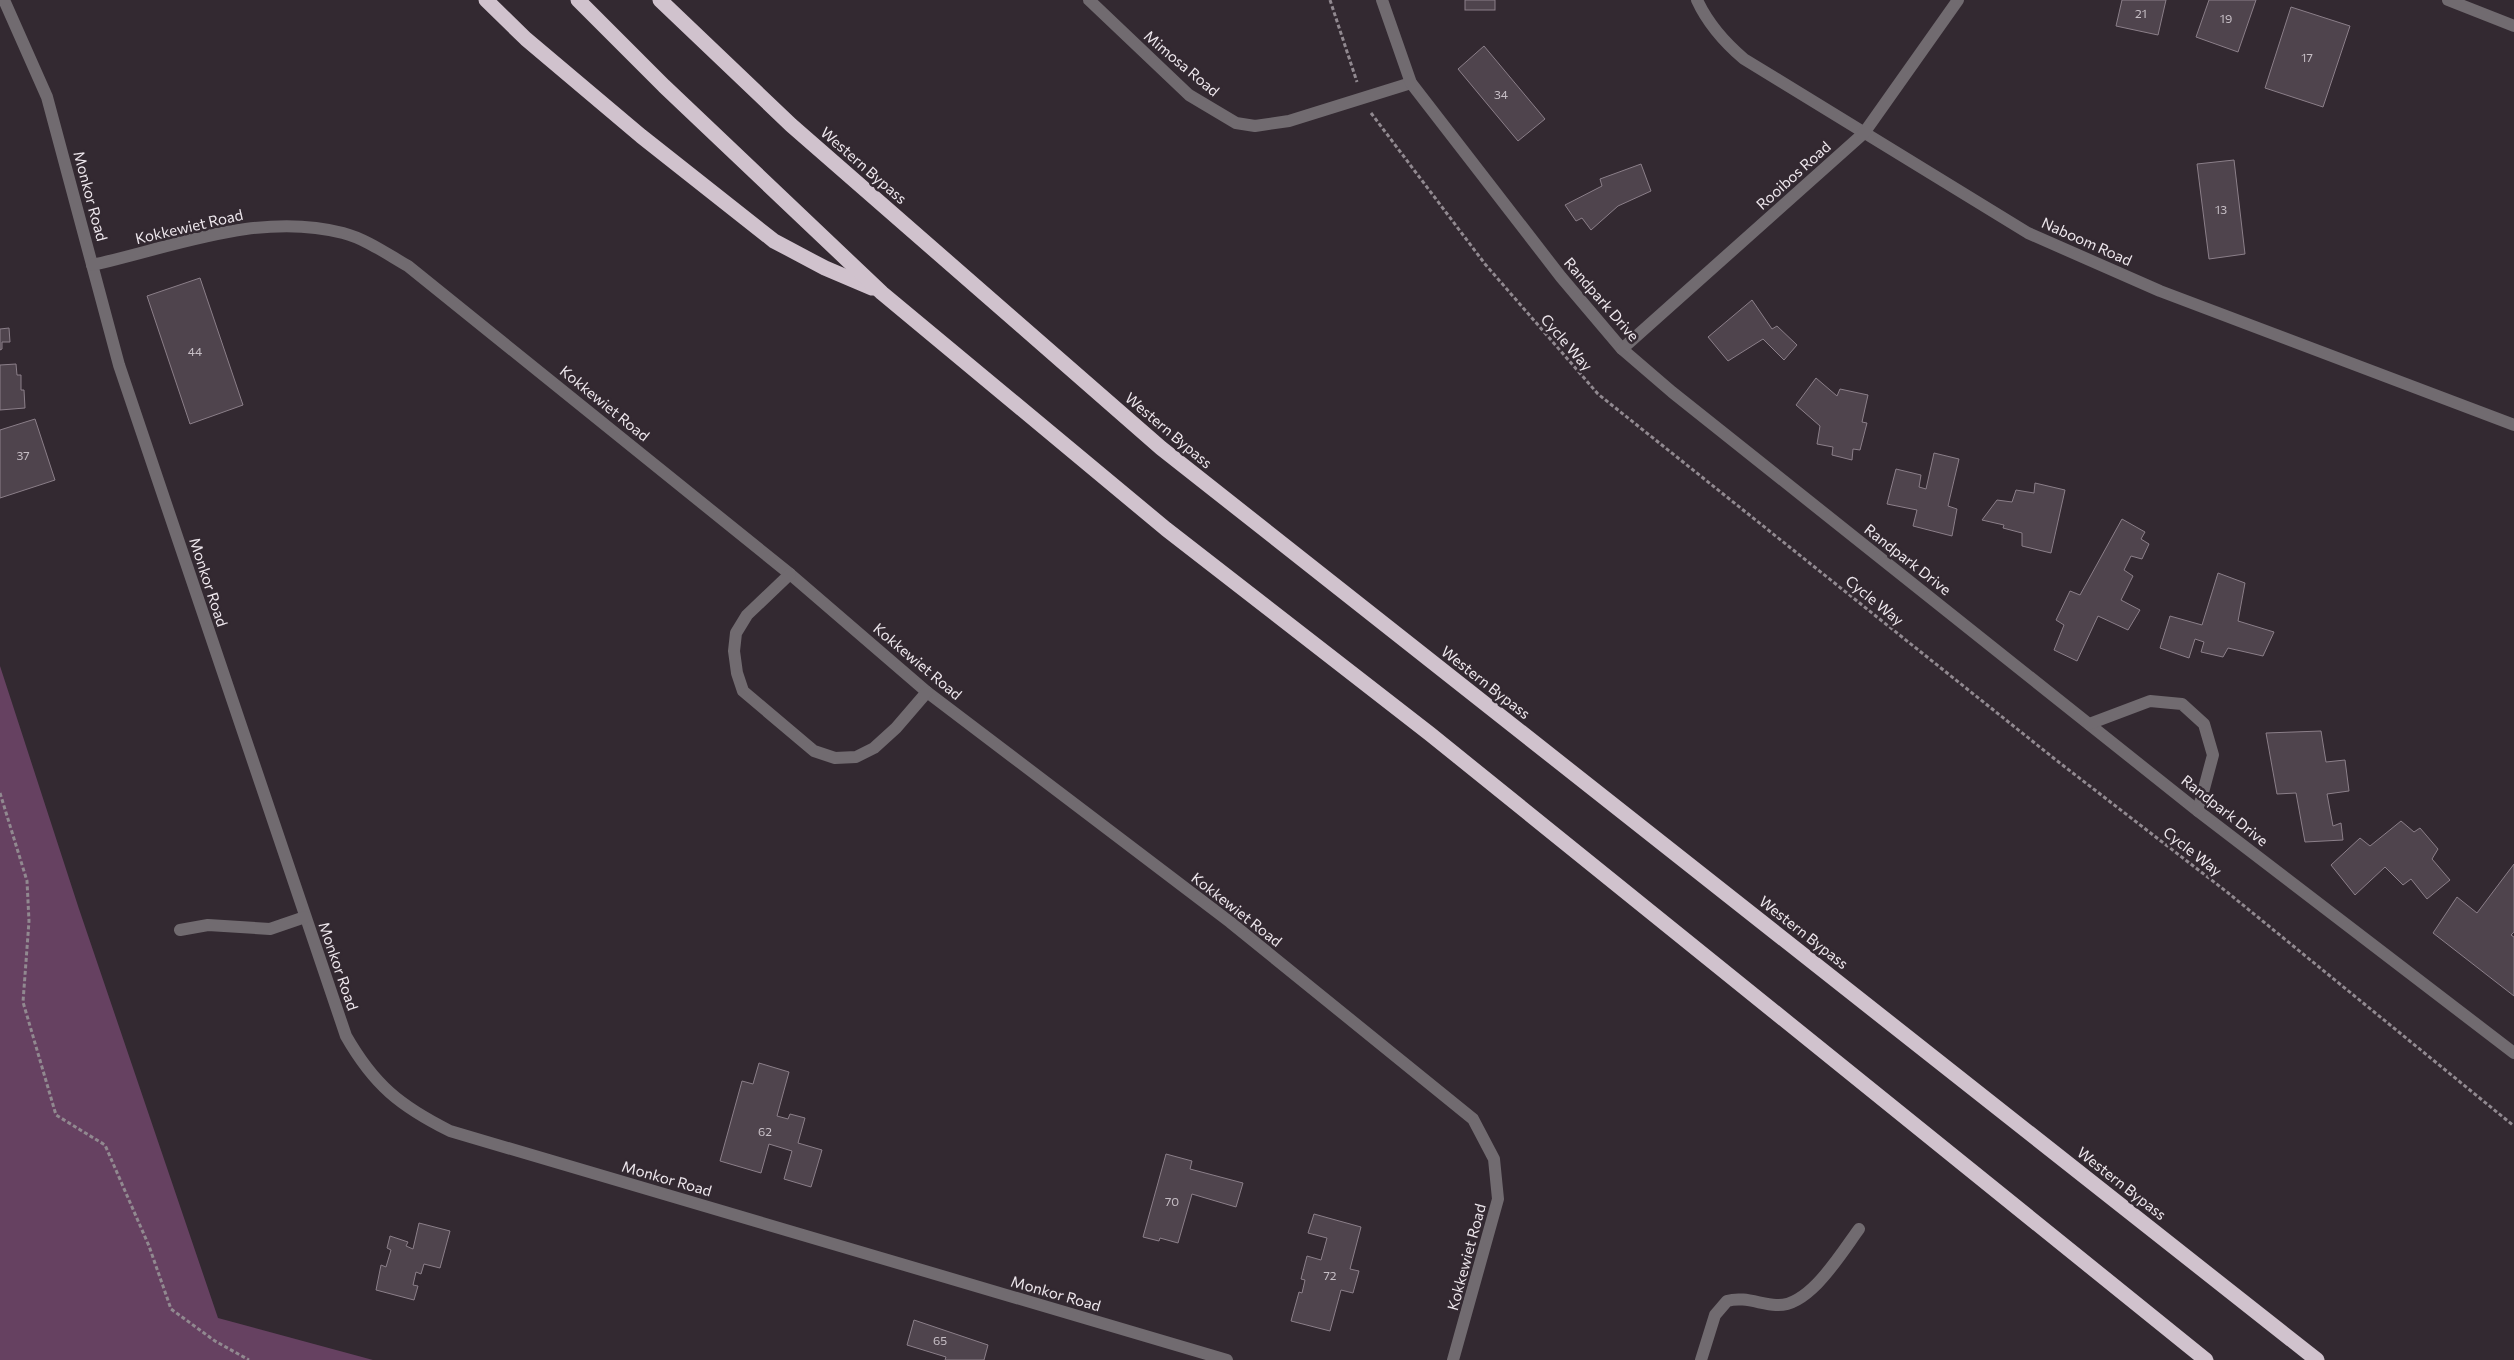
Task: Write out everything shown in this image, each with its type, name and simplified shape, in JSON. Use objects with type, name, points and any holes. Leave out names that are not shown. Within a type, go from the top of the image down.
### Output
[{"type":"highway","points":[[486,0],[526,39],[641,136],[774,241],[825,268],[882,293]]},
{"type":"highway","points":[[578,0],[664,86],[882,293],[1166,529],[1430,734],[2206,1360]]},
{"type":"highway","name":"Western Bypass","points":[[660,0],[792,125],[1161,448],[2317,1360]]},
{"type":"street","name":"Monkor Road","points":[[4,0],[46,97],[119,365],[346,1036],[364,1066],[403,1106],[450,1131],[1227,1360]]},
{"type":"street","name":"Mimosa Road","points":[[1089,0],[1189,95],[1236,123],[1255,126],[1289,121],[1411,82]]},
{"type":"street","name":"Randpark Drive","points":[[1382,0],[1411,82],[1555,270],[1622,349],[1680,398],[2198,811],[2514,1053]]},
{"type":"street","name":"Naboom Road","points":[[1697,0],[1712,27],[1726,44],[1744,59],[2028,233],[2099,266],[2514,425]]},
{"type":"street","name":"Rooibos Road","points":[[1622,349],[1864,133],[1958,0]]},
{"type":"street","points":[[2448,0],[2514,26]]},
{"type":"street","name":"Kokkewiet Road","points":[[92,265],[237,229],[278,226],[319,228],[344,234],[365,242],[408,266],[454,301],[790,574],[927,692],[1230,922],[1473,1119],[1494,1159],[1498,1198],[1453,1360]]},
{"type":"street","points":[[790,574],[747,615],[736,633],[734,651],[736,673],[743,691],[814,751],[835,758],[856,757],[874,748],[896,728],[927,692]]},
{"type":"street","points":[[2089,724],[2150,701],[2182,704],[2204,724],[2213,756],[2198,811]]},
{"type":"street","points":[[180,930],[208,924],[270,929],[305,917]]},
{"type":"street","points":[[1702,1360],[1715,1315],[1727,1301],[1743,1299],[1779,1306],[1802,1297],[1828,1271],[1859,1229]]},
{"type":"path","name":"Cycle Way","points":[[1330,0],[1370,112],[1485,264],[1598,394],[2056,760],[2227,892],[2514,1126]]},
{"type":"path","points":[[0,793],[27,881],[29,920],[23,1002],[56,1115],[105,1145],[148,1246],[171,1309],[214,1341],[249,1360]]},
{"type":"shaded area","points":[[0,666],[79,909],[218,1318],[373,1360],[0,1360]]},
{"type":"building","points":[[1465,0],[1495,0],[1495,10],[1465,10]]},
{"type":"building","points":[[2122,0],[2166,0],[2158,35],[2116,26]]},
{"type":"building","points":[[2209,0],[2256,0],[2238,52],[2196,37]]},
{"type":"building","points":[[2291,7],[2350,26],[2323,107],[2265,88]]},
{"type":"building","points":[[1484,46],[1545,119],[1518,141],[1458,69]]},
{"type":"building","points":[[2234,160],[2245,254],[2209,259],[2197,164]]},
{"type":"building","points":[[1641,164],[1651,191],[1618,206],[1591,230],[1582,218],[1576,221],[1565,205],[1602,186],[1600,179]]},
{"type":"building","points":[[200,278],[243,405],[190,424],[147,296]]},
{"type":"building","points":[[1752,300],[1772,329],[1777,326],[1797,345],[1784,360],[1763,339],[1728,361],[1708,337]]},
{"type":"building","points":[[9,328],[10,342],[2,342],[2,349],[0,350],[0,329]]},
{"type":"building","points":[[16,364],[17,375],[21,375],[21,390],[24,390],[25,408],[0,410],[0,365]]},
{"type":"building","points":[[1816,378],[1837,396],[1840,389],[1868,395],[1862,422],[1867,423],[1860,450],[1853,449],[1852,460],[1832,455],[1833,447],[1817,444],[1820,426],[1796,405]]},
{"type":"building","points":[[35,419],[55,480],[0,498],[0,430]]},
{"type":"building","points":[[1934,453],[1959,459],[1948,506],[1957,509],[1952,536],[1913,526],[1917,510],[1887,504],[1896,469],[1921,475],[1919,487],[1926,489]]},
{"type":"building","points":[[2035,483],[2065,490],[2051,553],[2022,546],[2022,533],[2003,528],[2004,525],[1982,520],[1997,500],[2012,502],[2016,490],[2034,493]]},
{"type":"building","points":[[2122,519],[2145,532],[2141,539],[2149,544],[2142,559],[2131,556],[2124,570],[2133,576],[2121,600],[2140,610],[2128,630],[2098,616],[2077,661],[2054,650],[2064,625],[2056,620],[2070,591],[2080,595]]},
{"type":"building","points":[[2218,573],[2245,583],[2238,621],[2274,632],[2263,656],[2228,648],[2223,657],[2201,652],[2204,642],[2195,639],[2189,658],[2160,648],[2170,616],[2202,625]]},
{"type":"building","points":[[2321,731],[2326,762],[2345,760],[2349,791],[2327,794],[2333,826],[2341,823],[2343,840],[2305,842],[2296,793],[2277,794],[2266,733]]},
{"type":"building","points":[[2401,821],[2414,832],[2420,828],[2438,849],[2432,859],[2450,880],[2427,899],[2411,879],[2403,885],[2385,867],[2355,895],[2331,865],[2360,838],[2370,846]]},
{"type":"building","points":[[2514,864],[2514,932],[2511,935],[2514,937],[2514,996],[2433,933],[2457,897],[2477,913]]},
{"type":"building","points":[[759,1063],[789,1072],[777,1116],[788,1119],[790,1114],[805,1118],[798,1143],[822,1150],[811,1187],[784,1179],[792,1151],[769,1144],[761,1173],[720,1161],[742,1081],[753,1084]]},
{"type":"building","points":[[1166,1154],[1192,1161],[1190,1169],[1243,1183],[1236,1207],[1192,1194],[1178,1243],[1160,1238],[1159,1241],[1143,1237]]},
{"type":"building","points":[[1314,1214],[1361,1227],[1350,1269],[1359,1271],[1353,1293],[1341,1290],[1330,1331],[1291,1321],[1299,1292],[1302,1293],[1305,1280],[1301,1279],[1307,1256],[1321,1260],[1327,1238],[1308,1233]]},
{"type":"building","points":[[419,1223],[450,1231],[440,1268],[424,1264],[421,1274],[416,1272],[413,1285],[418,1286],[414,1300],[376,1290],[381,1265],[386,1267],[391,1250],[387,1248],[390,1236],[408,1242],[406,1246],[413,1249]]},
{"type":"building","points":[[914,1320],[988,1345],[984,1360],[945,1360],[946,1357],[907,1345]]}]
